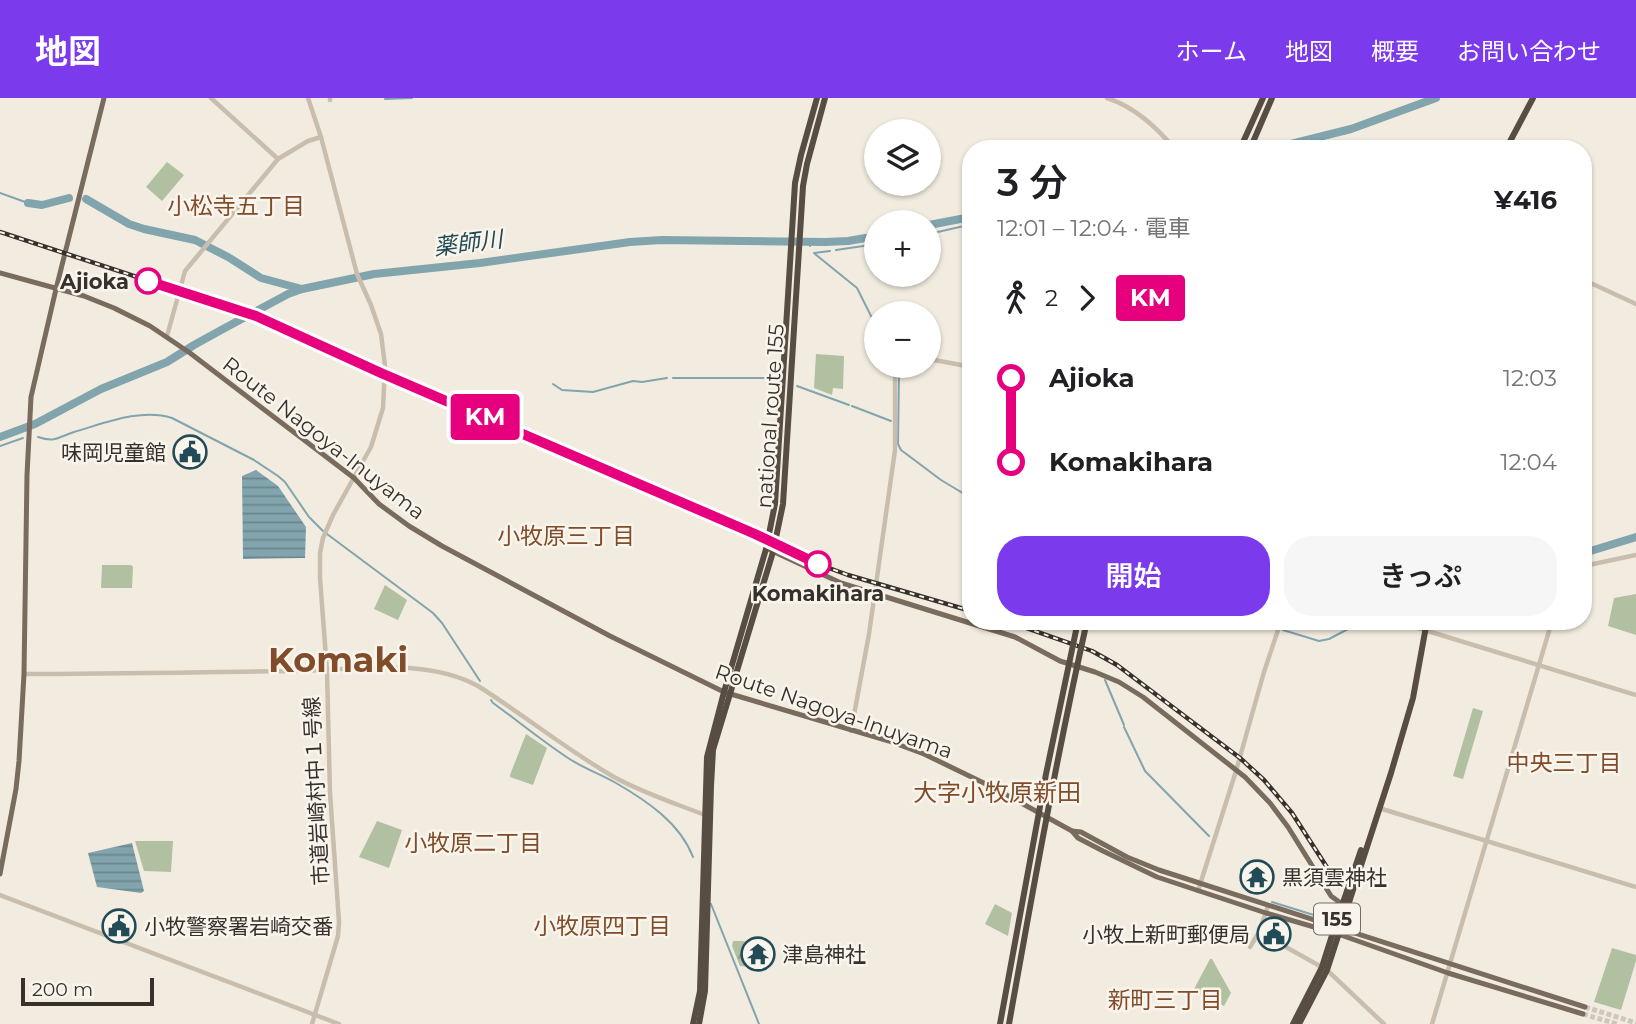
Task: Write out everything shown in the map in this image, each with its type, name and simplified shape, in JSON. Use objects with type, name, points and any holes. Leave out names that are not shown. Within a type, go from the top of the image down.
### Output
[{"type":"highway","name":"national route 155","points":[[770,550],[795,183],[817,98]]},
{"type":"highway","name":"national route 155","points":[[693,1024],[700,991],[707,757],[782,504],[803,186],[825,98]]},
{"type":"highway","points":[[1244,140],[1263,98]]},
{"type":"highway","points":[[1254,140],[1272,98]]},
{"type":"highway","points":[[1511,140],[1533,98]]},
{"type":"highway","points":[[1000,1024],[1045,774],[1076,630]]},
{"type":"highway","points":[[1009,1024],[1070,691],[1085,630]]},
{"type":"highway","name":"155","points":[[1336,930],[1378,811],[1413,698],[1426,630]]},
{"type":"highway","name":"national route 155","points":[[699,1024],[705,991],[713,750],[727,693]]},
{"type":"highway","name":"155","points":[[1299,1024],[1325,968],[1356,862],[1378,811]]},
{"type":"highway","name":"155","points":[[1293,1024],[1325,968]]},
{"type":"main road","points":[[0,874],[18,770],[24,674],[31,397],[104,98]]},
{"type":"main road","name":"Route Nagoya-Inuyama","points":[[0,273],[85,296],[150,326],[190,353],[354,478],[393,516],[442,546],[705,684],[889,741],[948,764],[1072,831],[1081,832],[1198,888],[1266,913],[1336,930],[1451,964],[1584,1011],[1448,973],[1336,930],[1268,906],[1198,888]]},
{"type":"main road","points":[[770,550],[828,578],[962,620]]},
{"type":"main road","points":[[995,630],[1015,636],[1060,661],[1119,682],[1143,697],[1259,792],[1279,814],[1331,896],[1342,904]]},
{"type":"street","points":[[211,98],[278,159]]},
{"type":"street","name":"市道岩崎村中１号線","points":[[308,98],[321,137],[356,274],[381,334],[385,380],[383,408],[371,447],[326,529],[320,553],[330,793],[339,922],[338,936],[312,1024]]},
{"type":"street","points":[[1107,98],[1145,118],[1168,140]]},
{"type":"street","points":[[167,336],[185,271],[278,159],[321,137]]},
{"type":"street","points":[[1592,284],[1636,304]]},
{"type":"street","points":[[941,361],[962,365]]},
{"type":"street","points":[[851,731],[875,594],[895,450],[895,378]]},
{"type":"street","points":[[1592,564],[1636,555]]},
{"type":"street","points":[[1198,888],[1278,630]]},
{"type":"street","points":[[1426,630],[1636,695]]},
{"type":"street","points":[[1433,1024],[1550,630]]},
{"type":"street","points":[[24,674],[327,671],[411,667],[435,670],[478,686],[616,778],[705,815]]},
{"type":"street","points":[[1378,811],[1636,887]]},
{"type":"street","points":[[0,895],[339,1024]]},
{"type":"street","points":[[1250,947],[1259,932],[1268,906]]},
{"type":"street","points":[[1259,932],[1325,968],[1384,1024]]},
{"type":"green space","points":[[167,162],[184,175],[162,201],[146,187]]},
{"type":"green space","points":[[816,354],[844,356],[843,389],[833,388],[832,395],[814,388]]},
{"type":"green space","points":[[102,565],[131,565],[132,588],[101,588]]},
{"type":"green space","points":[[385,585],[407,600],[398,620],[374,609]]},
{"type":"green space","points":[[1636,594],[1636,635],[1608,626],[1614,598]]},
{"type":"green space","points":[[1473,708],[1483,711],[1463,779],[1453,776]]},
{"type":"green space","points":[[526,734],[547,748],[533,785],[510,777]]},
{"type":"green space","points":[[377,821],[402,830],[389,868],[359,857]]},
{"type":"green space","points":[[135,841],[173,841],[171,872],[144,871]]},
{"type":"green space","points":[[995,904],[1012,913],[1008,936],[985,924]]},
{"type":"green space","points":[[733,941],[762,945],[762,951],[755,948],[750,953],[765,968],[740,966],[732,946]]},
{"type":"green space","points":[[1612,948],[1636,955],[1621,1010],[1594,1002]]},
{"type":"green space","points":[[1210,959],[1231,993],[1224,1006],[1194,989]]},
{"type":"water","points":[[256,470],[278,486],[306,527],[305,558],[243,559],[242,476]]},
{"type":"water","points":[[132,843],[144,891],[141,893],[97,887],[88,853]]},
{"type":"waterway","points":[[385,99],[412,98]]},
{"type":"waterway","name":"薬師川","points":[[1307,140],[1351,129],[1436,98]]},
{"type":"waterway","points":[[0,193],[28,203]]},
{"type":"waterway","name":"薬師川","points":[[28,203],[42,205],[69,198]]},
{"type":"waterway","name":"薬師川","points":[[86,199],[129,224],[195,240],[261,278],[302,289],[374,274],[480,263],[630,242],[825,242],[864,238]]},
{"type":"waterway","name":"薬師川","points":[[941,223],[962,219]]},
{"type":"waterway","points":[[941,231],[962,226]]},
{"type":"waterway","points":[[836,250],[864,246]]},
{"type":"waterway","points":[[814,253],[830,251]]},
{"type":"waterway","points":[[815,254],[857,288],[864,302]]},
{"type":"waterway","points":[[0,437],[35,424],[101,389],[167,362],[223,329],[302,289]]},
{"type":"waterway","points":[[553,384],[562,390],[593,392],[633,381],[667,378]]},
{"type":"waterway","points":[[673,378],[776,378]]},
{"type":"waterway","points":[[899,378],[898,444],[901,450],[962,493]]},
{"type":"waterway","points":[[797,386],[849,405]]},
{"type":"waterway","points":[[852,406],[891,421]]},
{"type":"waterway","points":[[38,437],[57,439],[110,421],[136,416],[160,415],[172,418],[254,460],[278,476],[323,531]]},
{"type":"waterway","points":[[0,446],[23,438]]},
{"type":"waterway","points":[[327,534],[433,613],[480,681]]},
{"type":"waterway","points":[[1592,551],[1636,537]]},
{"type":"waterway","points":[[1283,630],[1319,641],[1346,630]]},
{"type":"waterway","points":[[1105,680],[1124,725]]},
{"type":"waterway","points":[[491,700],[568,758],[651,805],[680,834],[693,857]]},
{"type":"waterway","points":[[1124,727],[1145,771],[1209,836]]},
{"type":"waterway","points":[[1241,869],[1241,878]]},
{"type":"waterway","points":[[1272,902],[1333,921]]},
{"type":"waterway","points":[[711,904],[759,1024]]},
{"type":"tunnel","points":[[1585,1007],[1636,1023]]},
{"type":"tunnel","points":[[1583,1014],[1617,1024]]},
{"type":"railway","points":[[0,232],[256,316],[381,373],[672,497],[818,564],[962,608]]},
{"type":"railway","points":[[1032,630],[1092,651],[1117,665],[1240,758],[1264,780],[1292,813],[1339,886]]},
{"type":"train","name":"KM","points":[[148,281],[256,316],[818,564]]},
{"type":"place","name":"Ajioka","points":[[148,281]]},
{"type":"place","name":"味岡児童館","points":[[190,452]]},
{"type":"place","name":"Komakihara","points":[[818,564]]},
{"type":"place","name":"黒須雲神社","points":[[1257,877]]},
{"type":"place","name":"小牧警察署岩崎交番","points":[[119,926]]},
{"type":"place","name":"小牧上新町郵便局","points":[[1274,934]]},
{"type":"place","name":"津島神社","points":[[758,954]]},
{"type":"district","name":"小松寺五丁目","points":[[236,206]]},
{"type":"district","name":"小牧原三丁目","points":[[566,536]]},
{"type":"district","name":"Komaki","points":[[338,659]]},
{"type":"district","name":"中央三丁目","points":[[1564,763]]},
{"type":"district","name":"大字小牧原新田","points":[[997,792]]},
{"type":"district","name":"小牧原二丁目","points":[[473,843]]},
{"type":"district","name":"小牧原四丁目","points":[[602,926]]},
{"type":"district","name":"新町三丁目","points":[[1165,1000]]}]
